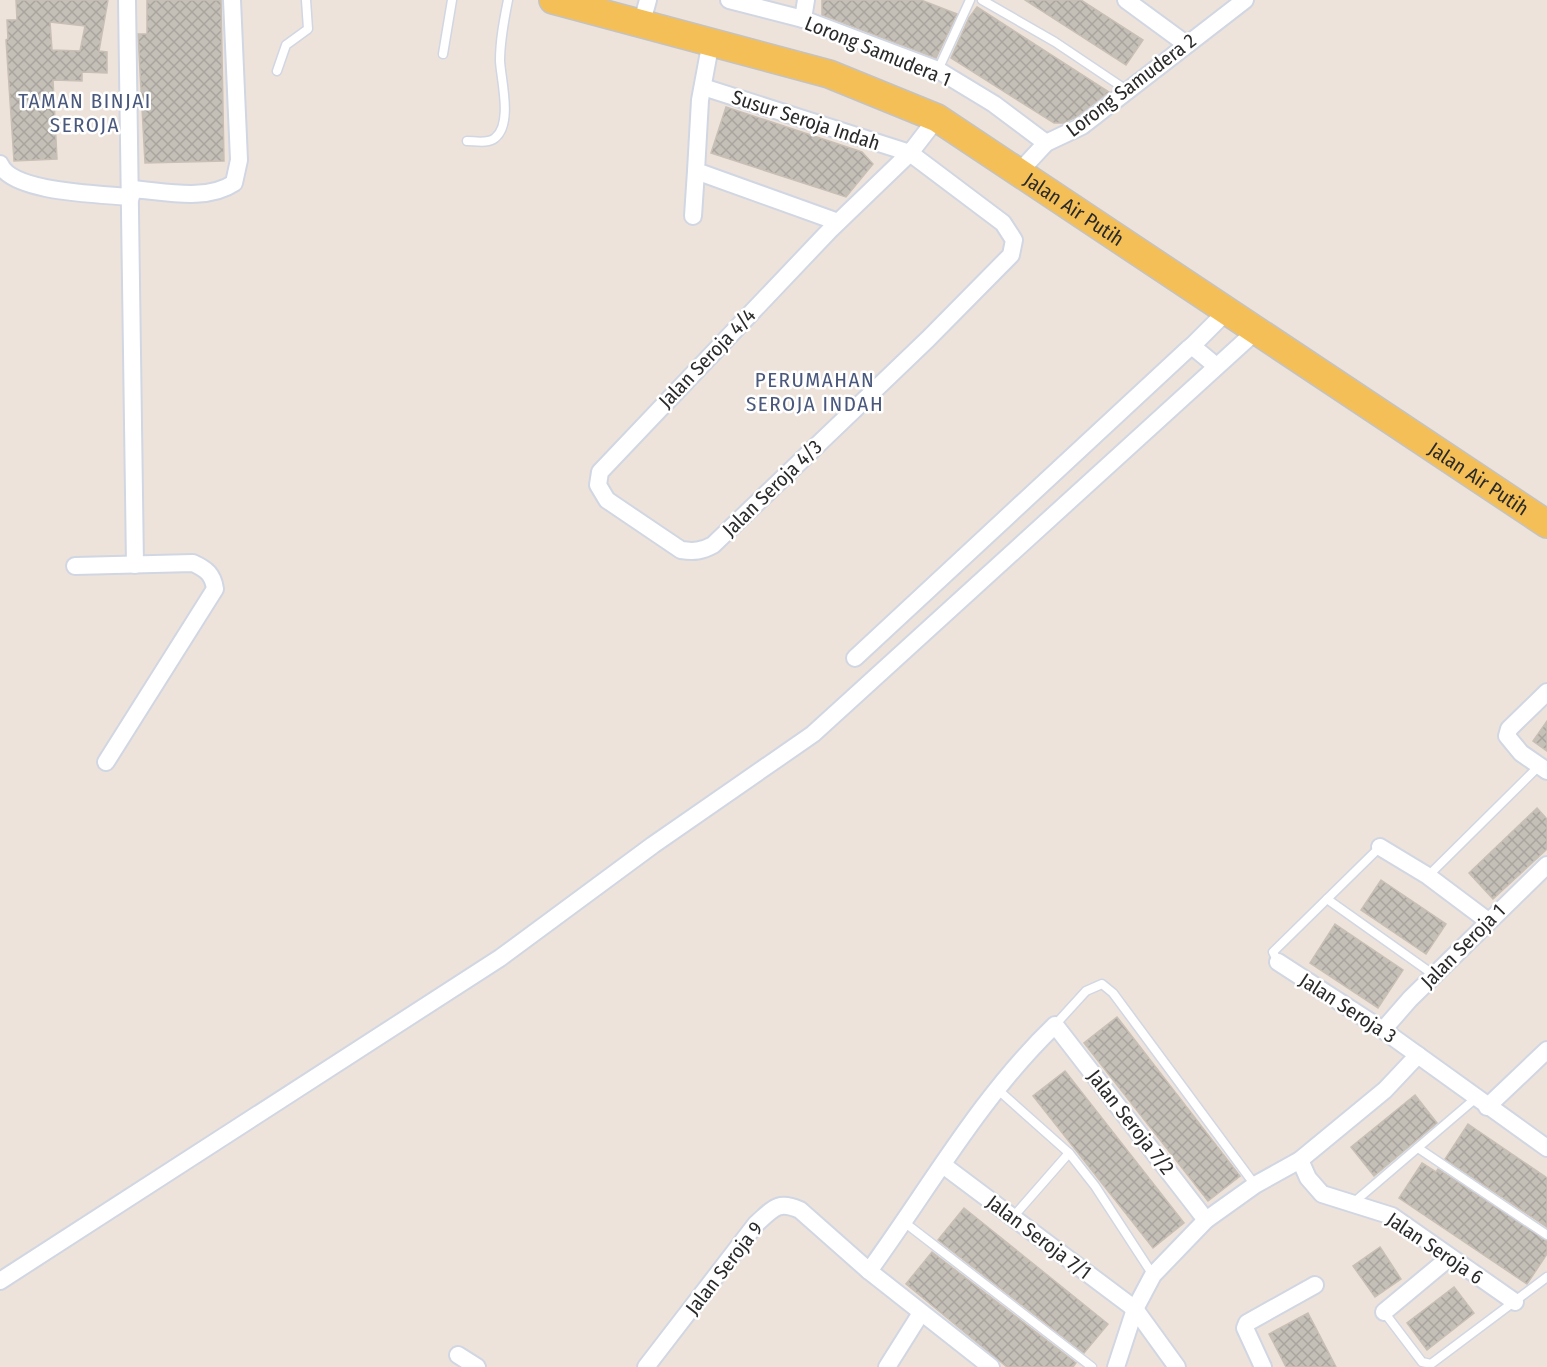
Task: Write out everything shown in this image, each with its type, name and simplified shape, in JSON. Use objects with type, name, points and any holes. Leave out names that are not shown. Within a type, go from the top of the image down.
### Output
[{"type":"main road","name":"Jalan Air Putih","points":[[553,0],[645,11],[711,41],[829,74],[938,118],[1547,524]]},
{"type":"street","points":[[127,0],[135,565]]},
{"type":"street","points":[[0,164],[3,172],[12,178],[48,188],[131,193],[206,194],[223,190],[234,183],[239,160],[232,0]]},
{"type":"street","name":"Lorong Samudera 1","points":[[729,0],[803,19],[938,70],[994,104],[1046,143]]},
{"type":"street","points":[[803,19],[806,0]]},
{"type":"street","name":"Lorong Samudera 2","points":[[1020,171],[1046,143],[1082,126],[1245,0]]},
{"type":"street","points":[[1129,1],[1186,44]]},
{"type":"street","points":[[693,216],[703,87],[711,41]]},
{"type":"street","name":"Susur Seroja Indah","points":[[703,87],[910,153]]},
{"type":"street","name":"Jalan Seroja 4/4","points":[[692,552],[681,550],[607,500],[598,485],[600,472],[838,222],[910,153],[938,118]]},
{"type":"street","name":"Jalan Seroja 4/3","points":[[692,552],[704,550],[713,545],[1011,255],[1014,240],[1012,232],[978,202],[910,153]]},
{"type":"street","points":[[696,171],[838,222]]},
{"type":"street","points":[[855,658],[1227,311]]},
{"type":"street","points":[[0,1281],[500,958],[653,845],[813,734],[1215,365],[1256,331]]},
{"type":"street","points":[[1192,346],[1215,365]]},
{"type":"street","points":[[75,566],[193,563],[205,569],[214,578],[216,589],[105,762]]},
{"type":"street","points":[[1543,768],[1521,753],[1507,736],[1509,729],[1547,692]]},
{"type":"street","points":[[1380,847],[1428,876],[1488,921]]},
{"type":"street","name":"Jalan Seroja 1","points":[[1383,1030],[1434,975],[1547,865]]},
{"type":"street","name":"Jalan Seroja 3","points":[[1278,962],[1383,1030],[1481,1103],[1547,1148]]},
{"type":"street","points":[[986,1366],[869,1271],[996,1088],[1019,1060],[1055,1025]]},
{"type":"street","name":"Jalan Seroja 7/2","points":[[1055,1025],[1206,1220]]},
{"type":"street","points":[[1481,1103],[1547,1050]]},
{"type":"street","points":[[1116,1367],[1136,1309],[1153,1275],[1206,1220],[1255,1185],[1300,1160],[1385,1090],[1418,1055]]},
{"type":"street","name":"Jalan Seroja 6","points":[[1300,1160],[1308,1178],[1322,1194],[1392,1216],[1515,1302]]},
{"type":"street","name":"Jalan Seroja 7/1","points":[[943,1165],[1136,1309],[1177,1367]]},
{"type":"street","name":"Jalan Seroja 9","points":[[648,1366],[756,1224],[775,1206],[787,1204],[800,1210],[869,1271]]},
{"type":"street","points":[[1384,1312],[1449,1258]]},
{"type":"street","points":[[1263,1367],[1245,1328],[1247,1323],[1316,1285]]},
{"type":"street","points":[[887,1367],[921,1313]]},
{"type":"street","points":[[458,1355],[477,1367]]},
{"type":"lane","points":[[277,71],[286,45],[308,29],[306,0]]},
{"type":"lane","points":[[442,54],[452,0]]},
{"type":"lane","points":[[467,141],[491,140],[496,137],[501,128],[506,104],[500,62],[501,34],[508,0]]},
{"type":"lane","points":[[938,70],[970,0]]},
{"type":"lane","points":[[981,0],[1055,42],[1128,91]]},
{"type":"lane","points":[[1428,876],[1543,768]]},
{"type":"lane","points":[[1278,962],[1273,952],[1380,847]]},
{"type":"lane","points":[[1327,899],[1434,975]]},
{"type":"lane","points":[[1055,1025],[1086,991],[1102,984],[1113,993],[1255,1185]]},
{"type":"lane","points":[[996,1088],[1069,1153],[1095,1186],[1153,1275]]},
{"type":"lane","points":[[1352,1203],[1418,1148],[1481,1103]]},
{"type":"lane","points":[[1418,1148],[1547,1235]]},
{"type":"lane","points":[[1013,1217],[1069,1153]]},
{"type":"lane","points":[[904,1222],[1092,1367]]},
{"type":"lane","points":[[1384,1312],[1422,1362],[1431,1364],[1547,1277]]},
{"type":"building","points":[[16,0],[108,0],[99,51],[107,52],[107,73],[82,72],[82,81],[53,80],[57,159],[14,161],[6,40],[8,39],[7,20],[17,20]],"holes":[[[50,22],[85,26],[80,51],[52,50]]]},
{"type":"building","points":[[147,0],[221,0],[224,161],[145,163],[138,34],[147,34]]},
{"type":"building","points":[[822,0],[921,0],[957,14],[936,58],[822,15]]},
{"type":"building","points":[[1025,0],[1081,0],[1143,40],[1126,65]]},
{"type":"building","points":[[977,7],[1109,92],[1076,117],[1064,123],[1054,123],[951,58],[969,18]]},
{"type":"building","points":[[726,107],[862,152],[873,164],[846,197],[711,153]]},
{"type":"building","points":[[1547,721],[1547,751],[1533,741]]},
{"type":"building","points":[[1537,808],[1547,819],[1547,849],[1493,899],[1469,873]]},
{"type":"building","points":[[1381,880],[1446,924],[1426,954],[1361,910]]},
{"type":"building","points":[[1335,924],[1403,970],[1378,1008],[1310,963]]},
{"type":"building","points":[[1117,1017],[1240,1176],[1208,1201],[1084,1043]]},
{"type":"building","points":[[1065,1071],[1184,1223],[1153,1248],[1033,1096]]},
{"type":"building","points":[[1415,1095],[1437,1123],[1374,1176],[1351,1147]]},
{"type":"building","points":[[1468,1124],[1547,1178],[1547,1227],[1445,1159]]},
{"type":"building","points":[[1422,1163],[1436,1172],[1438,1169],[1547,1241],[1547,1254],[1527,1284],[1399,1198]]},
{"type":"building","points":[[964,1208],[1108,1324],[1084,1353],[938,1240]]},
{"type":"building","points":[[1380,1247],[1401,1279],[1375,1297],[1353,1266]]},
{"type":"building","points":[[932,1252],[1076,1363],[1073,1367],[1007,1367],[906,1284]]},
{"type":"building","points":[[1454,1287],[1474,1313],[1427,1350],[1407,1323]]},
{"type":"building","points":[[1308,1313],[1336,1367],[1286,1367],[1269,1334]]},
{"type":"district","name":"TAMAN BINJAI SEROJA","points":[[85,113]]},
{"type":"district","name":"PERUMAHAN SEROJA INDAH","points":[[815,392]]}]
